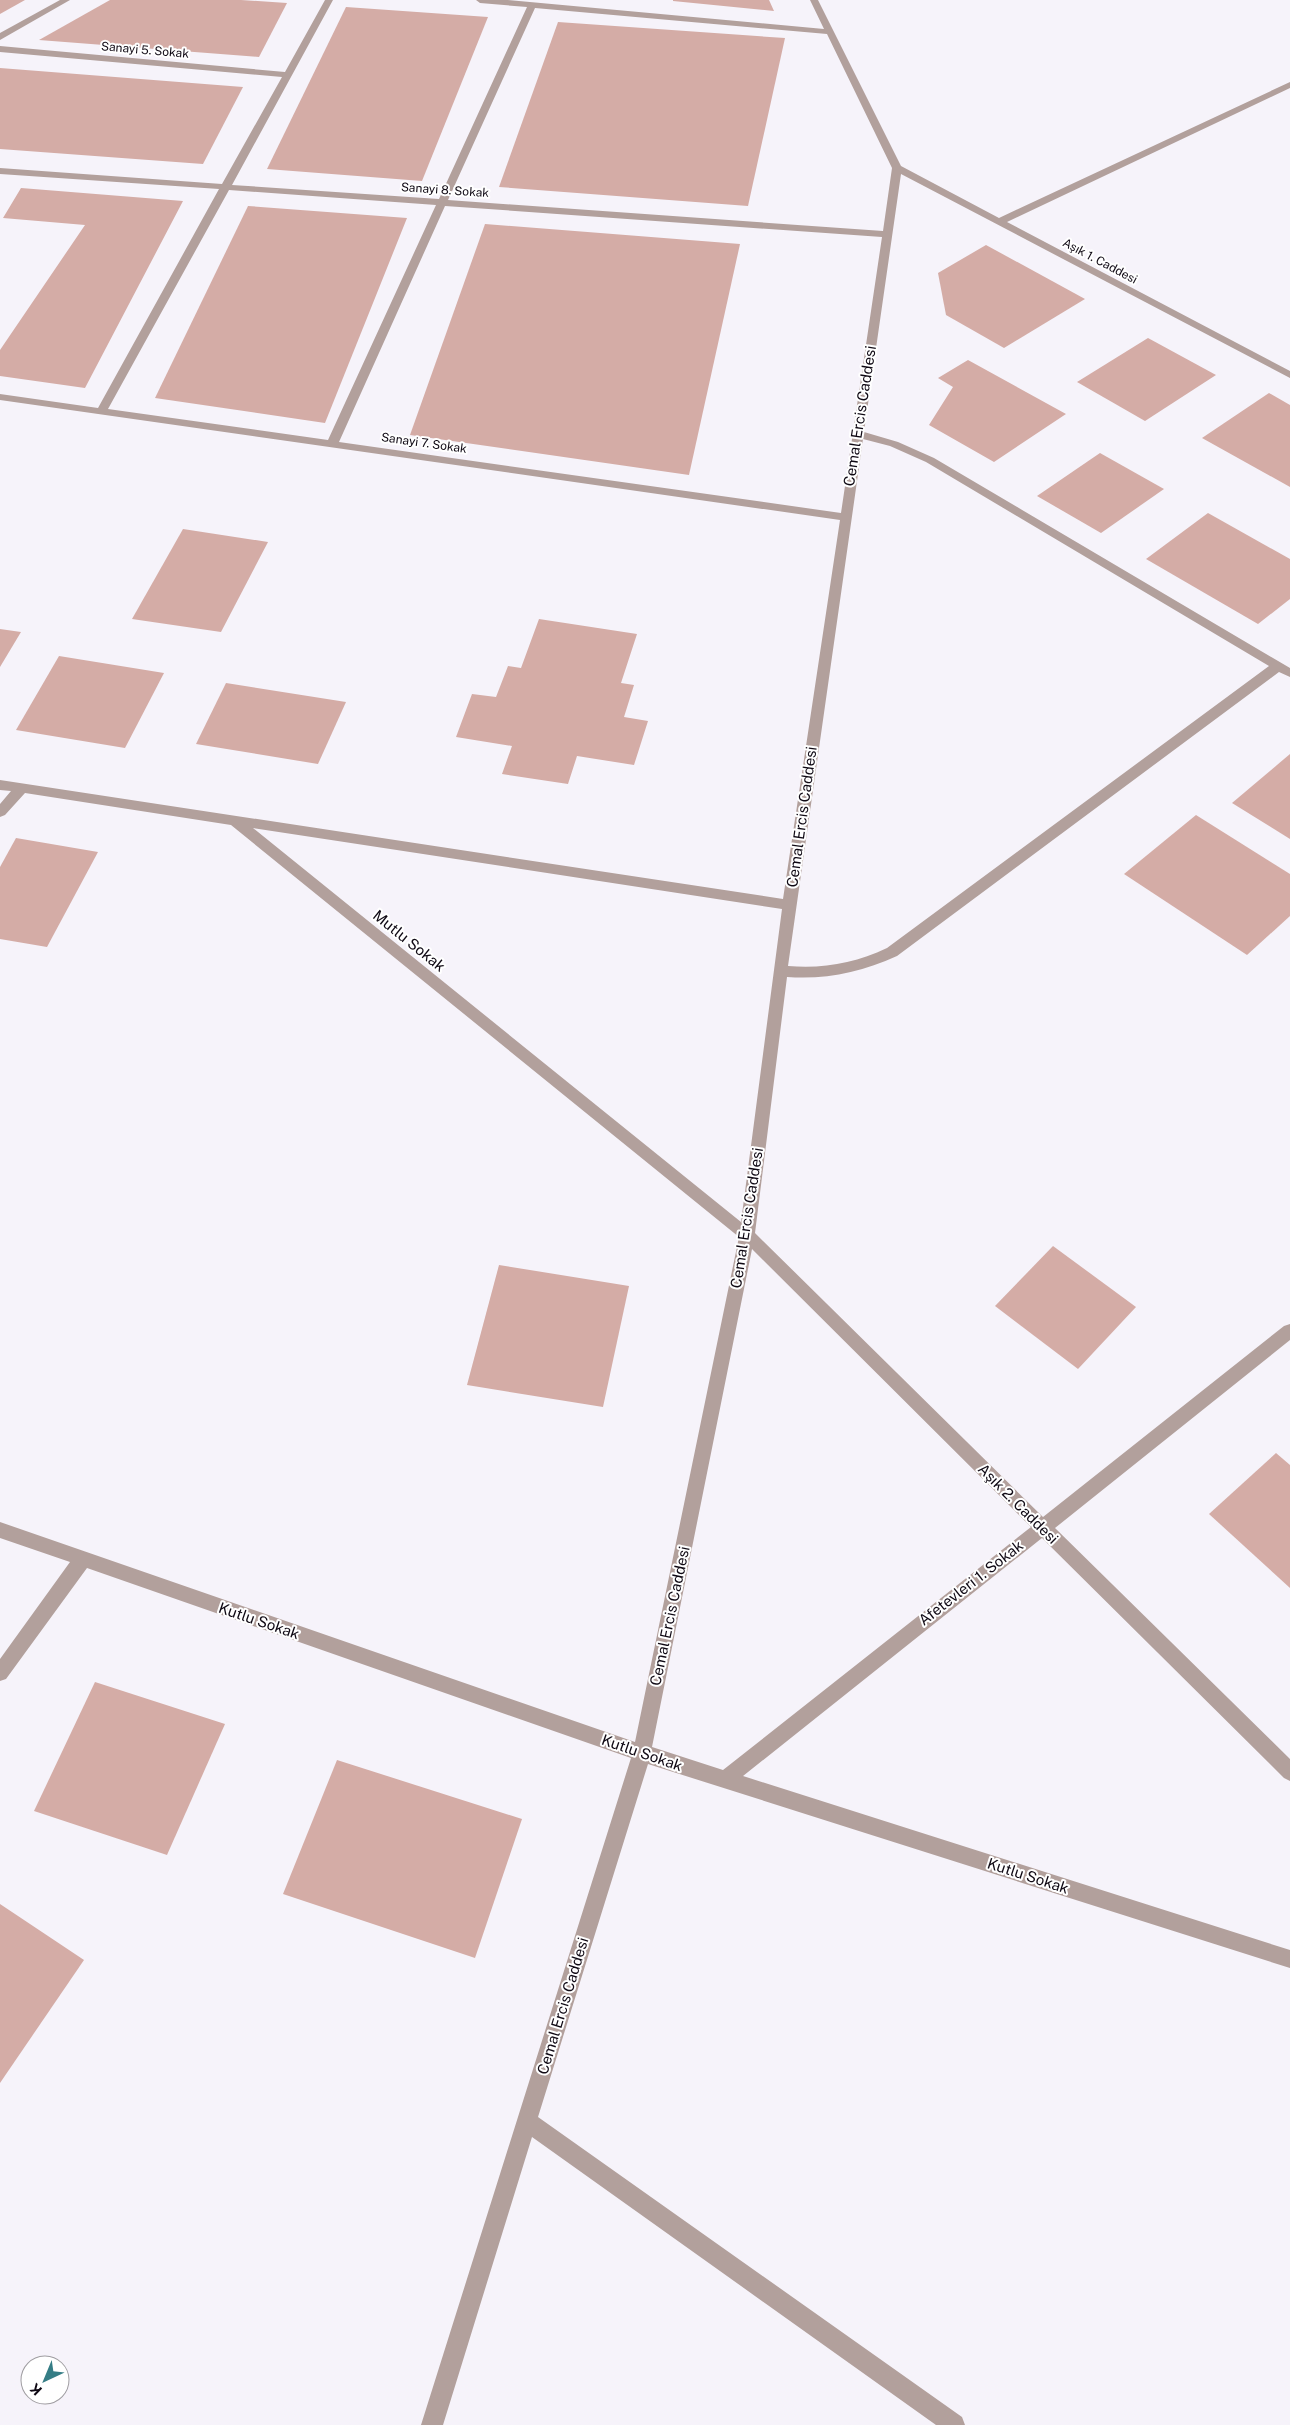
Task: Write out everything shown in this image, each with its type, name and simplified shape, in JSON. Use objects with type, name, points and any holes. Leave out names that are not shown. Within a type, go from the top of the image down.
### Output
[{"type":"street","points":[[0,37],[66,0]]},
{"type":"street","points":[[101,412],[329,0]]},
{"type":"street","points":[[480,0],[830,32]]},
{"type":"street","points":[[814,0],[897,168]]},
{"type":"street","points":[[332,444],[532,5]]},
{"type":"street","name":"Sanayi 5. Sokak","points":[[0,50],[287,75]]},
{"type":"street","points":[[999,222],[1290,85]]},
{"type":"street","name":"Aşık 1. Caddesi","points":[[897,168],[1290,375]]},
{"type":"street","name":"Cemal Ercis Caddesi","points":[[432,2425],[642,1753],[747,1235],[789,905],[844,517],[897,168]]},
{"type":"street","name":"Sanayi 8. Sokak","points":[[0,171],[888,234]]},
{"type":"street","name":"Sanayi 7. Sokak","points":[[0,397],[844,517]]},
{"type":"street","points":[[780,971],[812,974],[844,971],[870,963],[892,952],[1284,669],[930,460],[894,444],[857,434]]},
{"type":"street","points":[[0,785],[789,905]]},
{"type":"street","points":[[0,812],[21,789]]},
{"type":"street","name":"Mutlu Sokak","points":[[234,820],[747,1235]]},
{"type":"street","name":"Aşık 2. Caddesi","points":[[747,1235],[1290,1772]]},
{"type":"street","name":"Afetevleri 1. Sokak","points":[[724,1780],[1290,1331]]},
{"type":"street","name":"Kutlu Sokak","points":[[0,1530],[642,1753],[1290,1959]]},
{"type":"street","points":[[0,1673],[83,1560]]},
{"type":"street","points":[[528,2121],[954,2425]]},
{"type":"building","points":[[0,0],[25,0],[0,14]]},
{"type":"building","points":[[110,0],[241,0],[287,3],[259,57],[39,40]]},
{"type":"building","points":[[769,0],[774,11],[673,1]]},
{"type":"building","points":[[346,7],[488,17],[422,181],[267,169]]},
{"type":"building","points":[[558,22],[785,38],[748,206],[499,187]]},
{"type":"building","points":[[0,68],[243,87],[203,164],[0,149]]},
{"type":"building","points":[[21,188],[183,201],[85,388],[0,376],[0,350],[85,225],[3,218]]},
{"type":"building","points":[[248,206],[407,218],[325,423],[155,398]]},
{"type":"building","points":[[485,224],[740,244],[689,475],[410,435]]},
{"type":"building","points":[[986,245],[1085,299],[1004,348],[946,315],[938,273]]},
{"type":"building","points":[[1148,338],[1216,375],[1145,421],[1077,382]]},
{"type":"building","points":[[968,360],[1066,414],[994,462],[929,425],[953,387],[938,378]]},
{"type":"building","points":[[1269,393],[1290,405],[1290,487],[1202,438]]},
{"type":"building","points":[[1100,453],[1164,489],[1101,533],[1037,496]]},
{"type":"building","points":[[1208,513],[1290,559],[1290,599],[1258,624],[1146,559]]},
{"type":"building","points":[[183,529],[268,542],[221,632],[132,619]]},
{"type":"building","points":[[539,619],[637,634],[621,683],[634,685],[624,717],[648,721],[634,765],[577,756],[568,784],[502,774],[512,746],[456,737],[472,694],[496,697],[508,666],[521,668]]},
{"type":"building","points":[[0,629],[21,632],[0,667]]},
{"type":"building","points":[[59,656],[164,673],[125,748],[16,730]]},
{"type":"building","points":[[226,683],[346,702],[318,764],[196,744]]},
{"type":"building","points":[[1290,754],[1290,839],[1232,803]]},
{"type":"building","points":[[1196,815],[1290,874],[1290,916],[1247,955],[1124,874]]},
{"type":"building","points":[[16,838],[98,852],[47,947],[0,939],[0,867]]},
{"type":"building","points":[[1053,1246],[1136,1307],[1078,1369],[995,1306]]},
{"type":"building","points":[[499,1265],[629,1286],[603,1407],[467,1385]]},
{"type":"building","points":[[1276,1453],[1290,1465],[1290,1588],[1209,1514]]},
{"type":"building","points":[[95,1682],[225,1724],[167,1855],[34,1811]]},
{"type":"building","points":[[337,1760],[522,1819],[475,1958],[283,1894]]},
{"type":"building","points":[[0,1904],[84,1960],[0,2083]]}]
